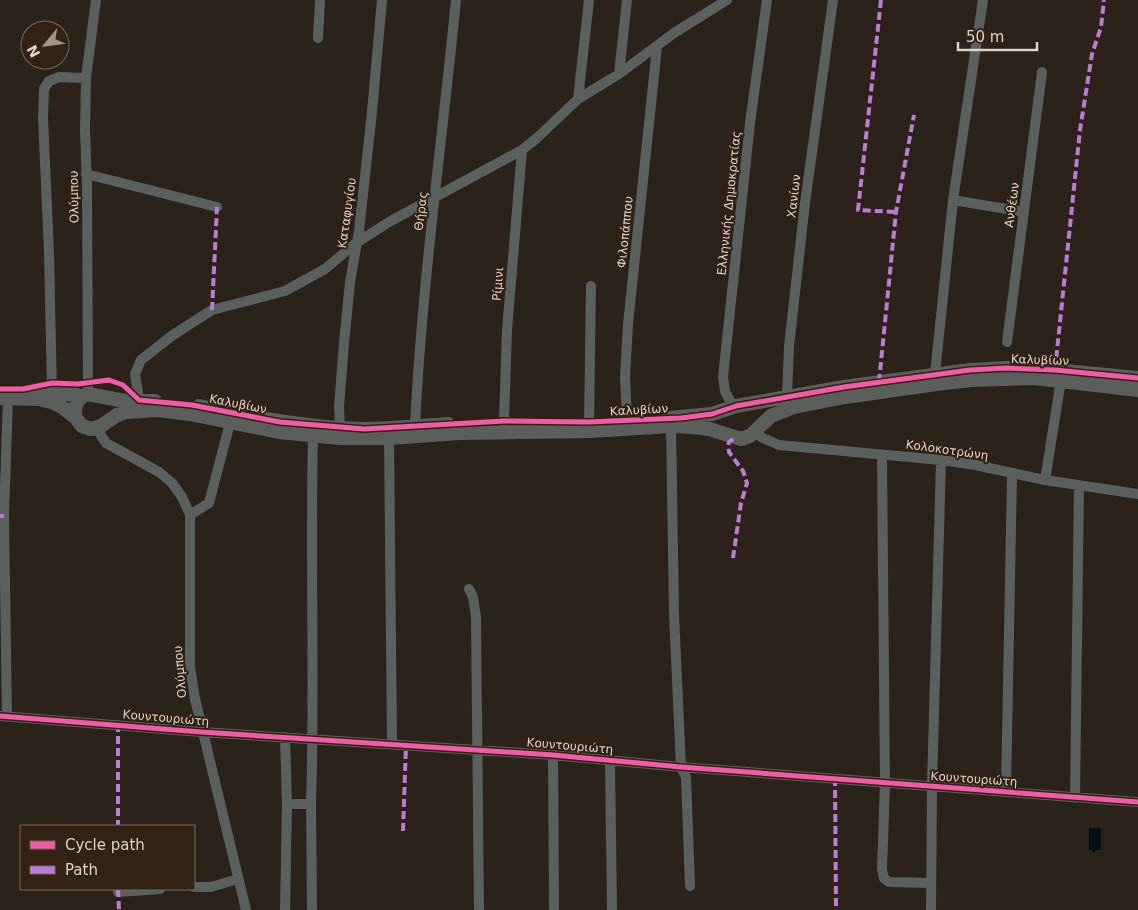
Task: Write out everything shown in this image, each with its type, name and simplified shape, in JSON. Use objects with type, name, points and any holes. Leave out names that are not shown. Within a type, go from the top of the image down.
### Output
[{"type":"main road","name":"Καλυβίων","points":[[3,395],[52,392],[89,395],[111,399],[192,405],[280,422],[364,429],[504,422],[589,422],[704,415],[736,407],[844,387],[970,370],[1025,368],[1138,378]]},
{"type":"main road","name":"Καλυβίων","points":[[100,425],[126,412],[157,410],[190,414],[279,432],[313,436],[389,438],[477,432],[590,431],[671,426],[693,427],[735,438],[746,438],[771,416],[794,407],[845,397],[972,380],[1034,378],[1138,390]]},
{"type":"main road","points":[[3,395],[51,402],[62,407],[76,418],[82,426],[100,425],[108,416],[107,403],[103,398],[89,395],[76,403],[76,418]]},
{"type":"main road","points":[[731,436],[727,432],[724,422],[727,412],[736,407],[748,407],[755,414],[757,425],[755,431]]},
{"type":"street","name":"Ολύμπου","points":[[89,395],[85,130],[86,78],[96,0]]},
{"type":"street","points":[[318,38],[320,0]]},
{"type":"street","name":"Καταφυγίου","points":[[340,428],[339,407],[344,343],[371,122],[382,0]]},
{"type":"street","name":"Θήρας","points":[[415,426],[424,295],[456,0]]},
{"type":"street","points":[[578,99],[588,0]]},
{"type":"street","points":[[620,74],[627,0]]},
{"type":"street","points":[[139,400],[135,374],[141,360],[173,335],[212,310],[286,291],[325,269],[356,243],[389,222],[522,150],[578,99],[620,74],[674,33],[727,0]]},
{"type":"street","name":"Ελληνικής Δημοκρατίας","points":[[736,407],[725,391],[723,377],[750,123],[767,0]]},
{"type":"street","name":"Χανίων","points":[[787,397],[789,346],[804,212],[833,0]]},
{"type":"street","points":[[935,374],[953,200],[983,0]]},
{"type":"street","name":"Φιλοπάππου","points":[[627,420],[625,377],[628,324],[657,47]]},
{"type":"street","name":"Ανθέων","points":[[1007,342],[1042,72]]},
{"type":"street","points":[[52,392],[43,118],[44,89],[49,81],[59,77],[86,78]]},
{"type":"street","name":"Ρίμινι","points":[[504,422],[507,330],[522,150]]},
{"type":"street","points":[[86,174],[217,207]]},
{"type":"street","points":[[953,200],[1024,212]]},
{"type":"street","points":[[589,422],[591,286]]},
{"type":"street","points":[[1046,480],[1061,380]]},
{"type":"street","points":[[3,395],[3,716]]},
{"type":"street","points":[[100,425],[106,443],[159,472],[172,483],[182,497],[190,515],[209,503],[230,423]]},
{"type":"street","points":[[671,426],[674,614],[681,767],[686,777],[690,886]]},
{"type":"street","name":"Κολοκοτρώνη","points":[[755,431],[762,438],[779,445],[941,460],[1046,480],[1138,494]]},
{"type":"street","points":[[312,910],[311,512],[313,436]]},
{"type":"street","points":[[389,438],[392,743]]},
{"type":"street","points":[[882,455],[885,783],[882,870],[884,878],[889,882],[930,882]]},
{"type":"street","points":[[930,910],[941,460]]},
{"type":"street","points":[[1006,791],[1012,473]]},
{"type":"street","points":[[1075,798],[1079,485]]},
{"type":"street","name":"Ολύμπου","points":[[190,515],[190,667],[202,732],[246,910]]},
{"type":"street","points":[[469,589],[473,596],[476,617],[479,910]]},
{"type":"street","name":"Κουντουριώτη","points":[[3,716],[202,732],[477,749],[681,767],[1138,802]]},
{"type":"street","points":[[285,737],[287,804],[285,910]]},
{"type":"street","points":[[553,755],[554,910]]},
{"type":"street","points":[[610,760],[612,910]]},
{"type":"street","points":[[287,804],[311,804]]},
{"type":"street","points":[[195,887],[210,887],[238,879]]},
{"type":"street","points":[[118,892],[146,890]]},
{"type":"shaded area","points":[[1089,828],[1101,828],[1101,850],[1093,853],[1092,850],[1089,850]]},
{"type":"marked path","points":[[881,0],[858,210],[896,212]]},
{"type":"marked path","points":[[1055,370],[1080,130],[1092,54],[1101,27],[1104,0]]},
{"type":"marked path","points":[[879,382],[896,212],[914,115]]},
{"type":"marked path","points":[[212,310],[217,207]]},
{"type":"marked path","points":[[733,558],[741,503],[747,483],[743,471],[729,452],[729,442],[735,438]]},
{"type":"marked path","points":[[118,724],[118,825]]},
{"type":"marked path","points":[[403,831],[406,745]]},
{"type":"marked path","points":[[835,778],[836,910]]},
{"type":"marked path","points":[[118,890],[119,910]]},
{"type":"cycle path","points":[[0,389],[23,389],[52,383],[78,384],[109,380],[123,385],[139,400],[192,405],[280,422],[364,429],[504,421],[589,422],[681,418],[712,414],[736,406],[844,387],[970,370],[1006,368],[1055,370],[1138,378]]},
{"type":"cycle path","points":[[0,716],[201,732],[553,755],[681,767],[1138,802]]}]
